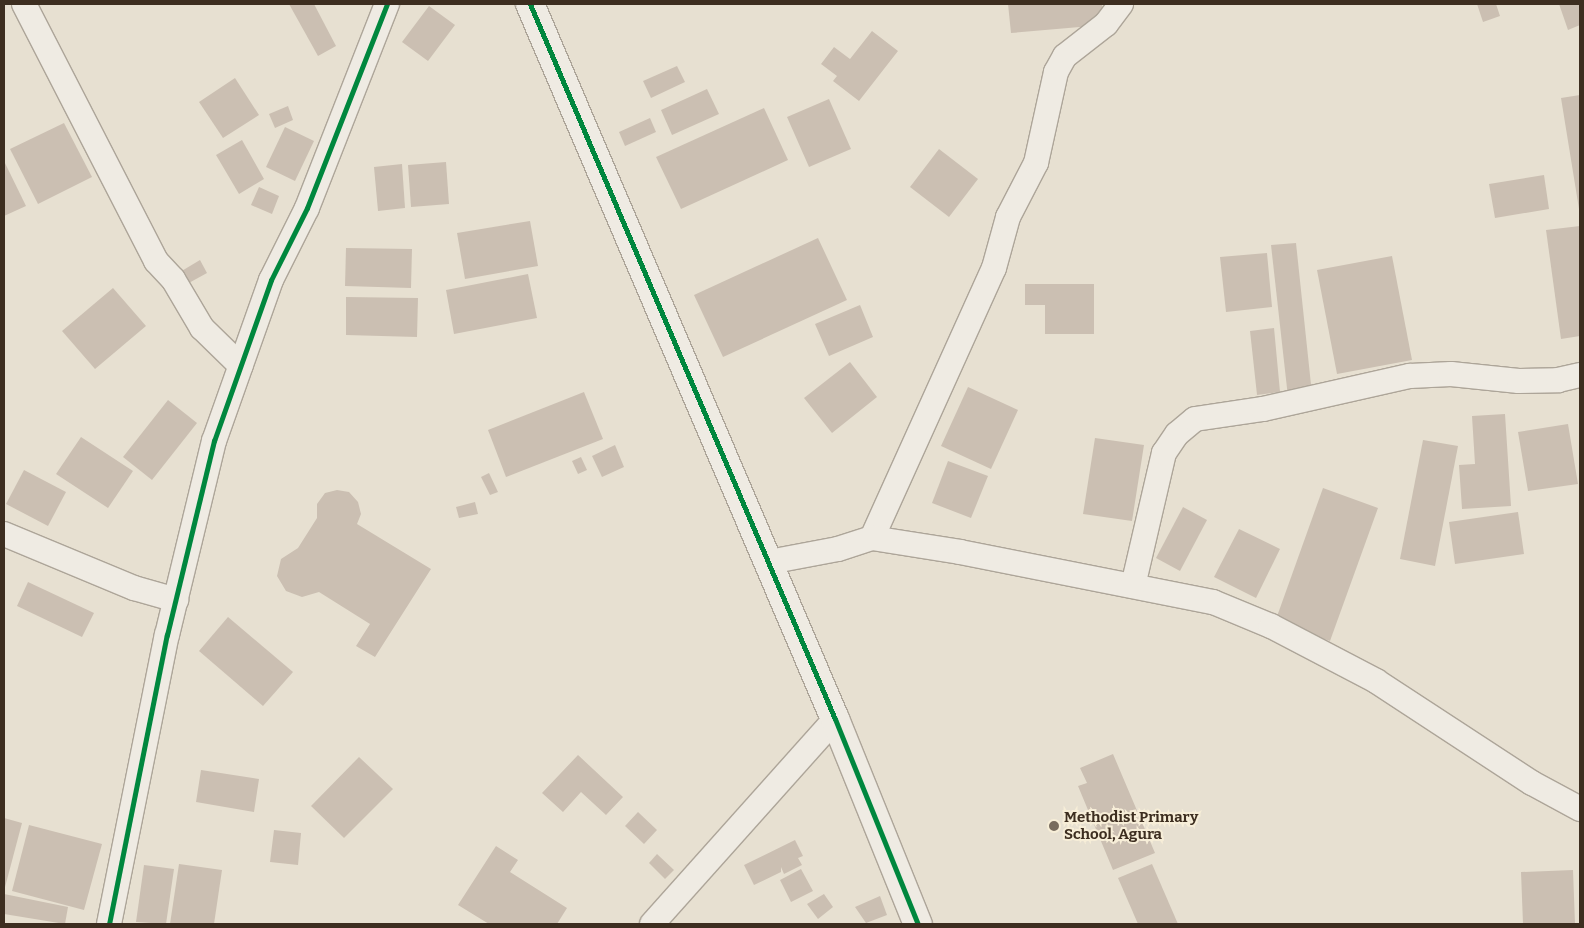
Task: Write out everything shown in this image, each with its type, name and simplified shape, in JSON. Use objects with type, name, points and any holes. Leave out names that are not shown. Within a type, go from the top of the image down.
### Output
[{"type":"street","points":[[24,4],[156,261],[173,278],[202,328],[241,366]]},
{"type":"street","points":[[109,924],[176,600],[214,441],[271,280],[307,208],[387,4]]},
{"type":"street","points":[[530,4],[769,562],[918,924]]},
{"type":"street","points":[[872,538],[944,373],[962,342],[994,268],[1008,218],[1036,163],[1056,72],[1065,56],[1106,24],[1121,4]]},
{"type":"street","points":[[1133,586],[1164,453],[1177,434],[1195,418],[1263,409],[1410,376],[1451,374],[1519,381],[1558,380],[1580,375]]},
{"type":"street","points":[[4,534],[134,588],[176,600]]},
{"type":"street","points":[[769,562],[838,549],[872,538],[1213,602],[1271,626],[1422,708],[1532,782],[1580,809]]},
{"type":"street","points":[[652,924],[835,719]]},
{"type":"building","points":[[289,4],[314,4],[336,46],[318,56]]},
{"type":"building","points":[[1008,4],[1102,4],[1103,25],[1011,33]]},
{"type":"building","points":[[1477,4],[1496,4],[1500,16],[1483,22]]},
{"type":"building","points":[[1559,4],[1580,4],[1580,25],[1568,30]]},
{"type":"building","points":[[429,6],[455,25],[428,61],[402,42]]},
{"type":"building","points":[[872,31],[898,51],[859,101],[833,81],[837,76],[821,64],[834,47],[850,59]]},
{"type":"building","points":[[677,66],[685,82],[651,98],[643,81]]},
{"type":"building","points":[[235,78],[259,115],[223,138],[199,102]]},
{"type":"building","points":[[707,89],[719,114],[672,135],[661,110]]},
{"type":"building","points":[[1580,95],[1580,209],[1579,209],[1561,98]]},
{"type":"building","points":[[829,99],[851,149],[809,167],[787,117]]},
{"type":"building","points":[[288,106],[293,120],[275,128],[269,114]]},
{"type":"building","points":[[764,108],[788,160],[681,209],[656,157]]},
{"type":"building","points":[[650,118],[656,132],[625,146],[619,132]]},
{"type":"building","points":[[64,123],[92,177],[38,204],[10,149]]},
{"type":"building","points":[[285,127],[314,141],[295,181],[266,167]]},
{"type":"building","points":[[242,140],[264,179],[239,194],[216,155]]},
{"type":"building","points":[[939,149],[978,179],[949,217],[910,187]]},
{"type":"building","points":[[4,161],[26,206],[4,216]]},
{"type":"building","points":[[446,162],[449,204],[411,207],[408,165]]},
{"type":"building","points":[[402,164],[405,208],[378,211],[374,167]]},
{"type":"building","points":[[1544,175],[1549,209],[1495,218],[1489,184]]},
{"type":"building","points":[[259,187],[279,196],[272,214],[251,205]]},
{"type":"building","points":[[530,221],[538,266],[465,279],[457,233]]},
{"type":"building","points":[[1580,226],[1580,336],[1561,339],[1546,230]]},
{"type":"building","points":[[818,238],[847,300],[723,357],[694,295]]},
{"type":"building","points":[[1296,243],[1312,394],[1288,397],[1271,245]]},
{"type":"building","points":[[346,248],[412,249],[411,288],[345,286]]},
{"type":"building","points":[[1267,253],[1272,307],[1226,312],[1220,257]]},
{"type":"building","points":[[1392,256],[1412,360],[1337,374],[1317,270]]},
{"type":"building","points":[[200,260],[207,273],[187,284],[180,272]]},
{"type":"building","points":[[528,274],[537,318],[454,334],[446,290]]},
{"type":"building","points":[[1025,284],[1094,284],[1094,334],[1045,334],[1045,305],[1025,305]]},
{"type":"building","points":[[113,288],[146,326],[95,369],[62,331]]},
{"type":"building","points":[[346,297],[418,298],[417,337],[346,335]]},
{"type":"building","points":[[860,305],[873,337],[829,356],[815,324]]},
{"type":"building","points":[[1274,328],[1280,392],[1257,395],[1250,331]]},
{"type":"building","points":[[850,362],[877,397],[832,433],[804,398]]},
{"type":"building","points":[[968,387],[1018,410],[991,469],[941,446]]},
{"type":"building","points":[[584,392],[603,439],[506,477],[488,430]]},
{"type":"building","points":[[168,400],[197,423],[152,480],[123,457]]},
{"type":"building","points":[[1505,414],[1511,506],[1462,509],[1459,465],[1475,464],[1472,416]]},
{"type":"building","points":[[1568,424],[1578,484],[1528,491],[1518,432]]},
{"type":"building","points":[[81,437],[133,471],[108,508],[56,474]]},
{"type":"building","points":[[1095,438],[1144,445],[1132,521],[1083,514]]},
{"type":"building","points":[[1423,440],[1458,446],[1435,566],[1400,559]]},
{"type":"building","points":[[615,445],[624,467],[602,477],[592,456]]},
{"type":"building","points":[[581,457],[587,470],[578,474],[572,461]]},
{"type":"building","points":[[948,461],[988,476],[971,518],[932,503]]},
{"type":"building","points":[[24,470],[66,492],[48,526],[6,504]]},
{"type":"building","points":[[489,473],[498,492],[490,495],[481,477]]},
{"type":"building","points":[[1323,488],[1378,508],[1330,641],[1275,622]]},
{"type":"building","points":[[337,490],[349,492],[358,502],[361,514],[357,524],[431,569],[375,657],[356,646],[370,624],[319,592],[302,597],[286,591],[277,576],[281,559],[298,548],[317,518],[317,504],[325,493]]},
{"type":"building","points":[[475,502],[478,514],[459,518],[456,507]]},
{"type":"building","points":[[1183,507],[1207,520],[1180,571],[1156,558]]},
{"type":"building","points":[[1518,512],[1524,554],[1455,564],[1449,522]]},
{"type":"building","points":[[1239,529],[1280,549],[1256,598],[1214,577]]},
{"type":"building","points":[[28,582],[94,613],[82,637],[17,606]]},
{"type":"building","points":[[228,617],[293,672],[263,706],[199,651]]},
{"type":"building","points":[[1113,754],[1155,853],[1113,870],[1078,786],[1087,783],[1080,768]]},
{"type":"building","points":[[578,755],[623,797],[606,815],[581,792],[563,812],[542,793]]},
{"type":"building","points":[[359,757],[393,789],[344,838],[311,806]]},
{"type":"building","points":[[201,770],[259,779],[254,812],[196,802]]},
{"type":"building","points":[[638,812],[657,830],[644,844],[625,826]]},
{"type":"building","points":[[4,818],[22,823],[4,891]]},
{"type":"building","points":[[29,825],[102,844],[84,910],[12,891]]},
{"type":"building","points":[[274,830],[301,833],[298,865],[270,862]]},
{"type":"building","points":[[795,840],[803,856],[798,858],[802,865],[784,874],[781,867],[781,872],[754,885],[744,865]]},
{"type":"building","points":[[496,846],[518,860],[510,872],[567,908],[557,924],[489,924],[458,905]]},
{"type":"building","points":[[657,854],[674,870],[665,879],[649,863]]},
{"type":"building","points":[[179,864],[222,870],[214,924],[170,924]]},
{"type":"building","points":[[1152,864],[1178,924],[1138,924],[1118,878]]},
{"type":"building","points":[[144,865],[174,869],[166,924],[136,922]]},
{"type":"building","points":[[801,869],[813,891],[791,902],[780,880]]},
{"type":"building","points":[[1573,870],[1575,924],[1523,924],[1521,872]]},
{"type":"building","points":[[4,894],[68,907],[65,924],[4,914]]},
{"type":"building","points":[[824,894],[833,907],[818,919],[807,904]]},
{"type":"building","points":[[880,896],[887,915],[866,923],[855,907]]},
{"type":"cycle path","points":[[109,924],[167,635],[214,441],[271,280],[307,208],[387,4]]},
{"type":"cycle path","points":[[530,4],[835,719],[918,924]]},
{"type":"place","name":"Methodist Primary School, Agura","points":[[1054,826]]}]
